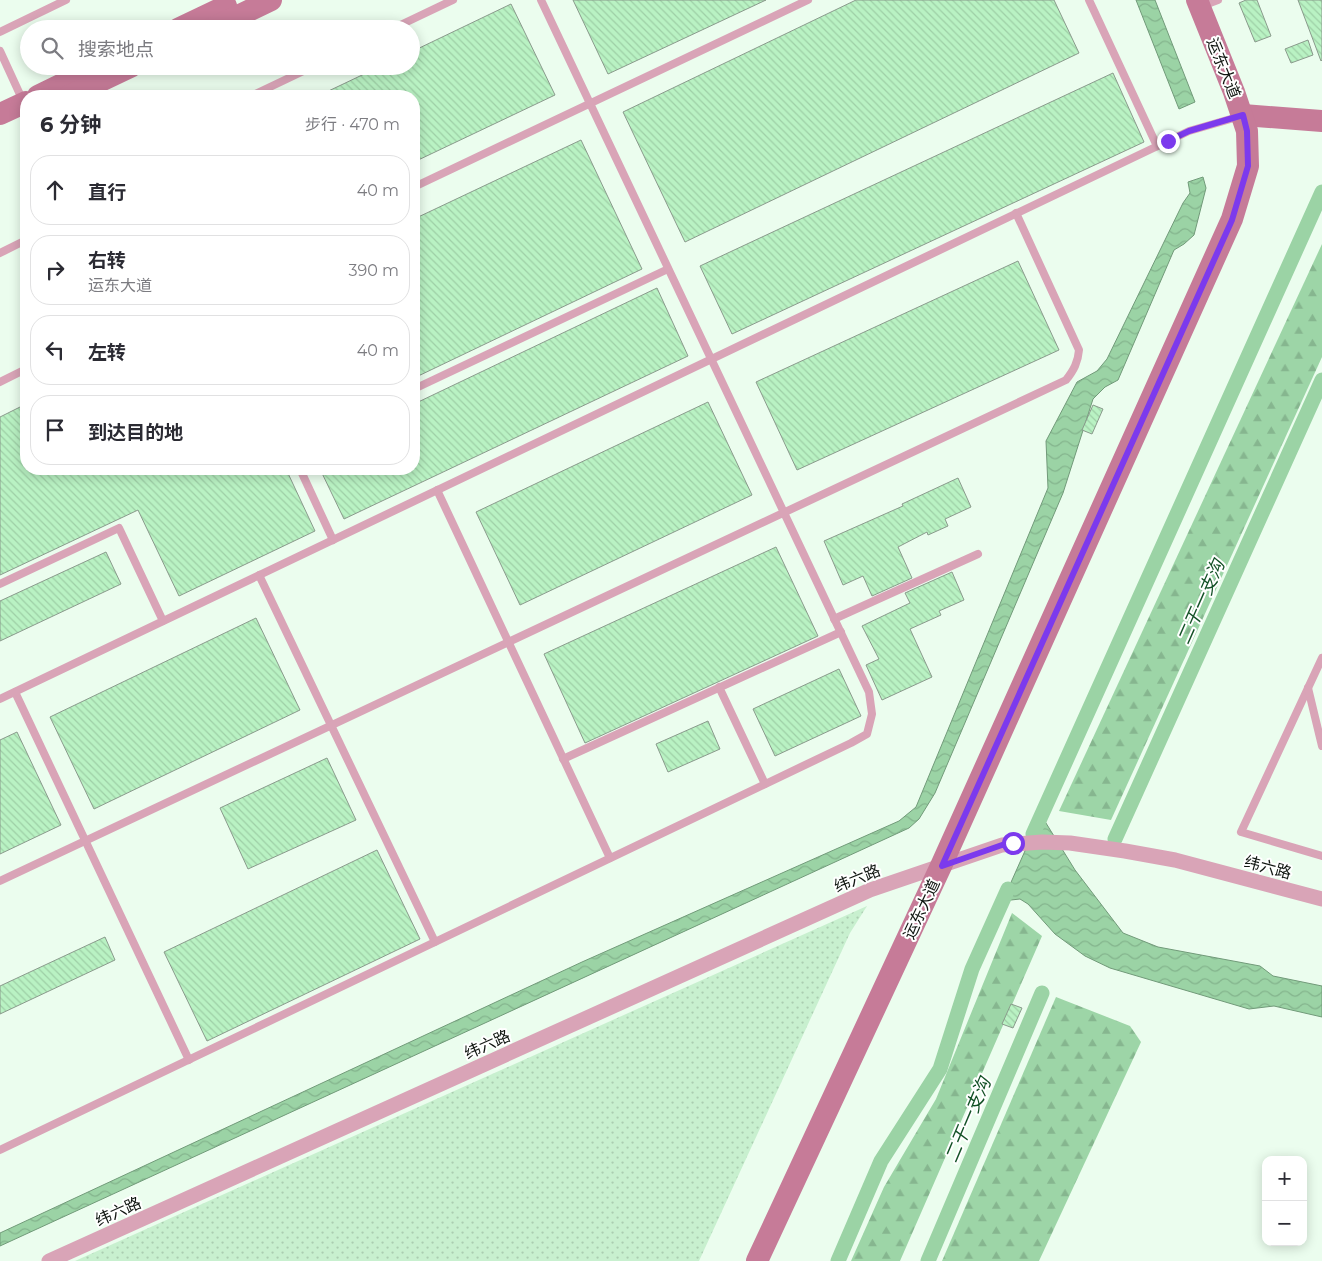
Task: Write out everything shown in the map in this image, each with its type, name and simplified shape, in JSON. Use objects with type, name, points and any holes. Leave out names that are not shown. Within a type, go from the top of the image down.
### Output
[{"type":"street","points":[[197,20],[238,0]]},
{"type":"street","points":[[230,20],[271,0]]},
{"type":"street","name":"运东大道","points":[[757,1261],[942,866],[1232,220],[1248,166],[1247,131],[1205,2]]},
{"type":"street","points":[[56,90],[83,75]]},
{"type":"street","points":[[82,90],[113,75]]},
{"type":"street","points":[[0,114],[20,108]]},
{"type":"street","points":[[0,129],[20,112]]},
{"type":"street","points":[[1243,115],[1318,121]]},
{"type":"street","name":"纬六路","points":[[50,1261],[870,890],[981,852],[1013,843],[1042,842],[1070,843],[1125,850],[1175,860],[1322,899]]},
{"type":"lane","points":[[25,20],[66,0]]},
{"type":"lane","points":[[411,20],[453,0]]},
{"type":"lane","points":[[0,1150],[867,734],[872,714],[869,692],[541,0]]},
{"type":"lane","points":[[420,184],[808,0]]},
{"type":"lane","points":[[1089,0],[1157,146]]},
{"type":"lane","points":[[0,32],[20,22]]},
{"type":"lane","points":[[0,51],[20,90]]},
{"type":"lane","points":[[264,90],[295,75]]},
{"type":"lane","points":[[0,699],[1157,146],[1189,131],[1243,115]]},
{"type":"lane","points":[[0,881],[507,641],[1066,380],[1079,359],[1079,350],[1016,213]]},
{"type":"lane","points":[[0,252],[20,243]]},
{"type":"lane","points":[[420,386],[668,269]]},
{"type":"lane","points":[[0,382],[20,372]]},
{"type":"lane","points":[[303,475],[333,540]]},
{"type":"lane","points":[[437,490],[610,858]]},
{"type":"lane","points":[[0,584],[120,528],[163,621]]},
{"type":"lane","points":[[834,619],[978,554]]},
{"type":"lane","points":[[259,575],[435,942]]},
{"type":"lane","points":[[563,759],[841,632]]},
{"type":"lane","points":[[1322,658],[1242,832],[1322,856]]},
{"type":"lane","points":[[719,687],[765,784]]},
{"type":"lane","points":[[1308,688],[1318,715],[1322,746]]},
{"type":"lane","points":[[15,692],[189,1060]]},
{"type":"shaded area","points":[[867,906],[850,933],[699,1261],[75,1261]]},
{"type":"green space","points":[[1322,244],[1322,357],[1111,820],[1059,811]]},
{"type":"green space","points":[[1012,913],[1042,936],[900,1261],[851,1261],[884,1187],[936,1099]]},
{"type":"green space","points":[[1056,997],[1130,1026],[1141,1042],[1039,1261],[942,1261]]},
{"type":"water","points":[[1136,0],[1155,0],[1195,102],[1179,109]]},
{"type":"water","points":[[1203,177],[1206,188],[1194,235],[1174,250],[1118,380],[1105,387],[1093,399],[1063,493],[935,793],[919,819],[909,828],[0,1246],[0,1233],[582,962],[899,821],[916,807],[1048,488],[1046,441],[1077,382],[1097,371],[1107,359],[1183,203],[1190,193],[1188,182]]},
{"type":"water","points":[[1041,815],[1075,870],[1123,933],[1158,947],[1260,966],[1273,976],[1322,986],[1322,1017],[1274,1006],[1249,1009],[1110,968],[1085,956],[1055,934],[1028,904],[1020,899],[1011,900],[1000,907]]},
{"type":"building","points":[[573,0],[766,0],[608,74]]},
{"type":"building","points":[[856,0],[1054,0],[1079,53],[685,242],[623,112]]},
{"type":"building","points":[[1246,0],[1257,0],[1271,36],[1255,42],[1239,3]]},
{"type":"building","points":[[1298,0],[1322,0],[1321,61]]},
{"type":"building","points":[[511,4],[555,95],[420,159],[420,90],[331,90],[362,75],[420,75],[420,48]]},
{"type":"building","points":[[1308,40],[1313,55],[1291,63],[1285,49]]},
{"type":"building","points":[[1113,73],[1144,142],[732,334],[700,266]]},
{"type":"building","points":[[581,140],[642,269],[420,375],[420,216]]},
{"type":"building","points":[[1018,261],[1059,350],[797,470],[756,382]]},
{"type":"building","points":[[657,288],[688,356],[344,519],[323,475],[420,475],[420,401]]},
{"type":"building","points":[[708,402],[752,495],[520,605],[476,512]]},
{"type":"building","points":[[1093,405],[1103,409],[1092,434],[1082,430]]},
{"type":"building","points":[[20,407],[20,475],[289,475],[315,531],[179,596],[138,510],[0,575],[0,417]]},
{"type":"building","points":[[958,478],[971,507],[945,519],[948,526],[928,535],[927,532],[898,547],[912,578],[872,596],[863,576],[843,585],[824,541],[903,506],[902,504]]},
{"type":"building","points":[[776,547],[818,636],[585,743],[544,654]]},
{"type":"building","points":[[106,552],[121,584],[0,641],[0,601]]},
{"type":"building","points":[[952,572],[964,600],[939,611],[941,615],[910,629],[932,677],[882,700],[866,665],[879,659],[862,626],[910,603],[905,593]]},
{"type":"building","points":[[256,618],[300,710],[94,809],[50,717]]},
{"type":"building","points":[[839,669],[861,716],[775,756],[753,709]]},
{"type":"building","points":[[708,721],[720,749],[668,772],[656,744]]},
{"type":"building","points":[[17,732],[61,825],[0,854],[0,740]]},
{"type":"building","points":[[327,758],[356,820],[248,869],[220,808]]},
{"type":"building","points":[[377,850],[420,939],[207,1041],[164,952]]},
{"type":"building","points":[[105,937],[115,960],[0,1014],[0,986]]},
{"type":"building","points":[[1011,1004],[1022,1008],[1013,1028],[1002,1024]]},
{"type":"waterway","points":[[1033,834],[1322,192]]},
{"type":"waterway","name":"二干一支沟","points":[[1115,839],[1322,380]]},
{"type":"waterway","points":[[838,1261],[881,1161],[940,1069],[972,969],[1008,889]]},
{"type":"waterway","name":"二干一支沟","points":[[928,1261],[1042,993]]},
{"type":"route","points":[[1013,843],[942,866],[1232,220],[1248,166],[1247,131],[1243,115],[1189,131],[1168,141]]}]
